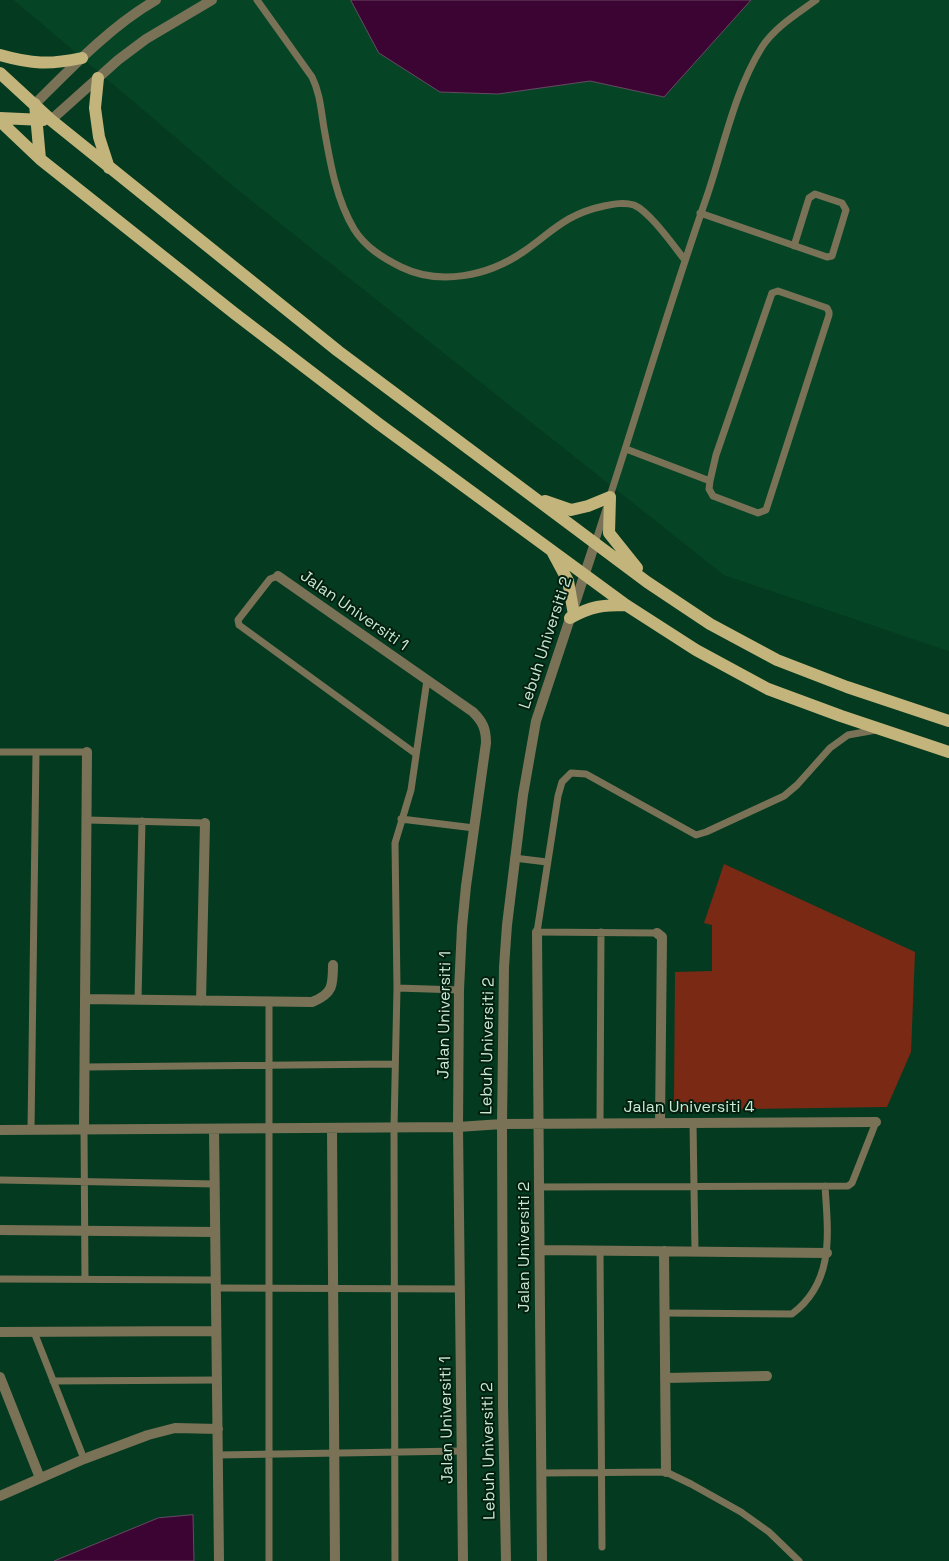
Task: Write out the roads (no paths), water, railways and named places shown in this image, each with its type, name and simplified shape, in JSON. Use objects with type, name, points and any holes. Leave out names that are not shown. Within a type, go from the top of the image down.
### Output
[{"type":"main road","points":[[0,55],[36,64],[56,64],[82,58]]},
{"type":"main road","points":[[0,73],[51,120],[109,168],[338,352],[648,582],[710,624],[777,660],[846,687],[949,721]]},
{"type":"main road","points":[[98,78],[95,108],[99,138],[109,168]]},
{"type":"main road","points":[[35,104],[40,159]]},
{"type":"main road","points":[[0,118],[51,120]]},
{"type":"main road","points":[[0,122],[40,159],[241,319],[379,424],[626,605],[696,650],[768,689],[949,752]]},
{"type":"main road","points":[[534,497],[571,510],[588,506],[610,497],[609,533],[648,582]]},
{"type":"main road","points":[[551,550],[568,581],[572,614],[601,605],[626,605]]},
{"type":"street","points":[[35,104],[82,58],[118,27],[156,0]]},
{"type":"street","points":[[51,120],[118,60],[146,40],[212,0]]},
{"type":"street","name":"Lebuh Universiti 2","points":[[506,1561],[503,1405],[502,1124],[504,967],[514,858],[536,721],[595,543]]},
{"type":"street","name":"Jalan Universiti 1","points":[[278,576],[474,712],[482,720],[486,731],[462,927],[459,990],[458,1127],[463,1561]]},
{"type":"street","points":[[84,1129],[87,752]]},
{"type":"street","points":[[200,1001],[205,822]]},
{"type":"street","name":"Jalan Universiti 2","points":[[537,932],[542,1561]]},
{"type":"street","points":[[658,933],[662,937],[660,1123]]},
{"type":"street","points":[[85,999],[312,1002],[321,999],[330,991],[333,981],[333,965]]},
{"type":"street","name":"Jalan Universiti 4","points":[[0,1130],[394,1128],[539,1123],[876,1122]]},
{"type":"street","points":[[332,1128],[335,1561]]},
{"type":"street","points":[[214,1129],[219,1561]]},
{"type":"street","points":[[0,1230],[215,1232]]},
{"type":"street","points":[[540,1250],[827,1253]]},
{"type":"street","points":[[664,1251],[666,1472]]},
{"type":"street","points":[[0,1332],[216,1331]]},
{"type":"street","points":[[665,1378],[767,1376]]},
{"type":"street","points":[[0,1377],[40,1478]]},
{"type":"street","points":[[0,1496],[84,1459],[148,1435],[175,1428],[218,1429]]},
{"type":"lane","points":[[257,0],[312,77],[318,89],[328,151],[344,209],[355,231],[372,250],[391,262],[408,271],[436,276],[458,277],[476,274],[508,261],[566,219],[583,211],[618,203],[632,205],[644,210],[685,260]]},
{"type":"lane","points":[[595,543],[732,112],[742,87],[762,47],[771,36],[816,0]]},
{"type":"lane","points":[[700,212],[794,246],[827,257],[832,256],[846,210],[845,206],[842,203],[815,194],[812,195],[809,198],[794,246]]},
{"type":"lane","points":[[778,291],[827,308],[829,316],[766,510],[758,513],[712,496],[709,489],[710,481],[716,455],[772,293],[778,291]]},
{"type":"lane","points":[[626,449],[710,481]]},
{"type":"lane","points":[[278,576],[270,579],[238,620],[239,625],[416,754]]},
{"type":"lane","points":[[395,1561],[394,1128],[397,988],[395,843],[401,819],[407,805],[427,680]]},
{"type":"lane","points":[[658,933],[537,932],[558,796],[562,782],[572,773],[586,774],[696,835],[784,796],[797,785],[830,748],[848,735],[879,729]]},
{"type":"lane","points":[[0,752],[87,752]]},
{"type":"lane","points":[[31,1130],[36,752]]},
{"type":"lane","points":[[401,819],[474,828]]},
{"type":"lane","points":[[87,820],[205,822]]},
{"type":"lane","points":[[138,1000],[142,821]]},
{"type":"lane","points":[[514,858],[548,862]]},
{"type":"lane","points":[[600,1123],[601,932]]},
{"type":"lane","points":[[397,988],[459,990]]},
{"type":"lane","points":[[269,1001],[269,1561]]},
{"type":"lane","points":[[85,1067],[395,1064]]},
{"type":"lane","points":[[540,1187],[848,1186],[852,1183],[876,1122]]},
{"type":"lane","points":[[693,1123],[695,1252]]},
{"type":"lane","points":[[84,1129],[84,1279]]},
{"type":"lane","points":[[0,1180],[215,1184]]},
{"type":"lane","points":[[665,1313],[792,1314],[802,1307],[819,1282],[827,1253],[825,1186]]},
{"type":"lane","points":[[600,1251],[602,1547]]},
{"type":"lane","points":[[0,1279],[84,1279],[269,1288],[460,1288]]},
{"type":"lane","points":[[34,1332],[84,1459]]},
{"type":"lane","points":[[53,1381],[217,1380]]},
{"type":"lane","points":[[218,1454],[462,1451]]},
{"type":"lane","points":[[542,1473],[666,1472],[740,1512],[769,1532],[799,1561]]}]
